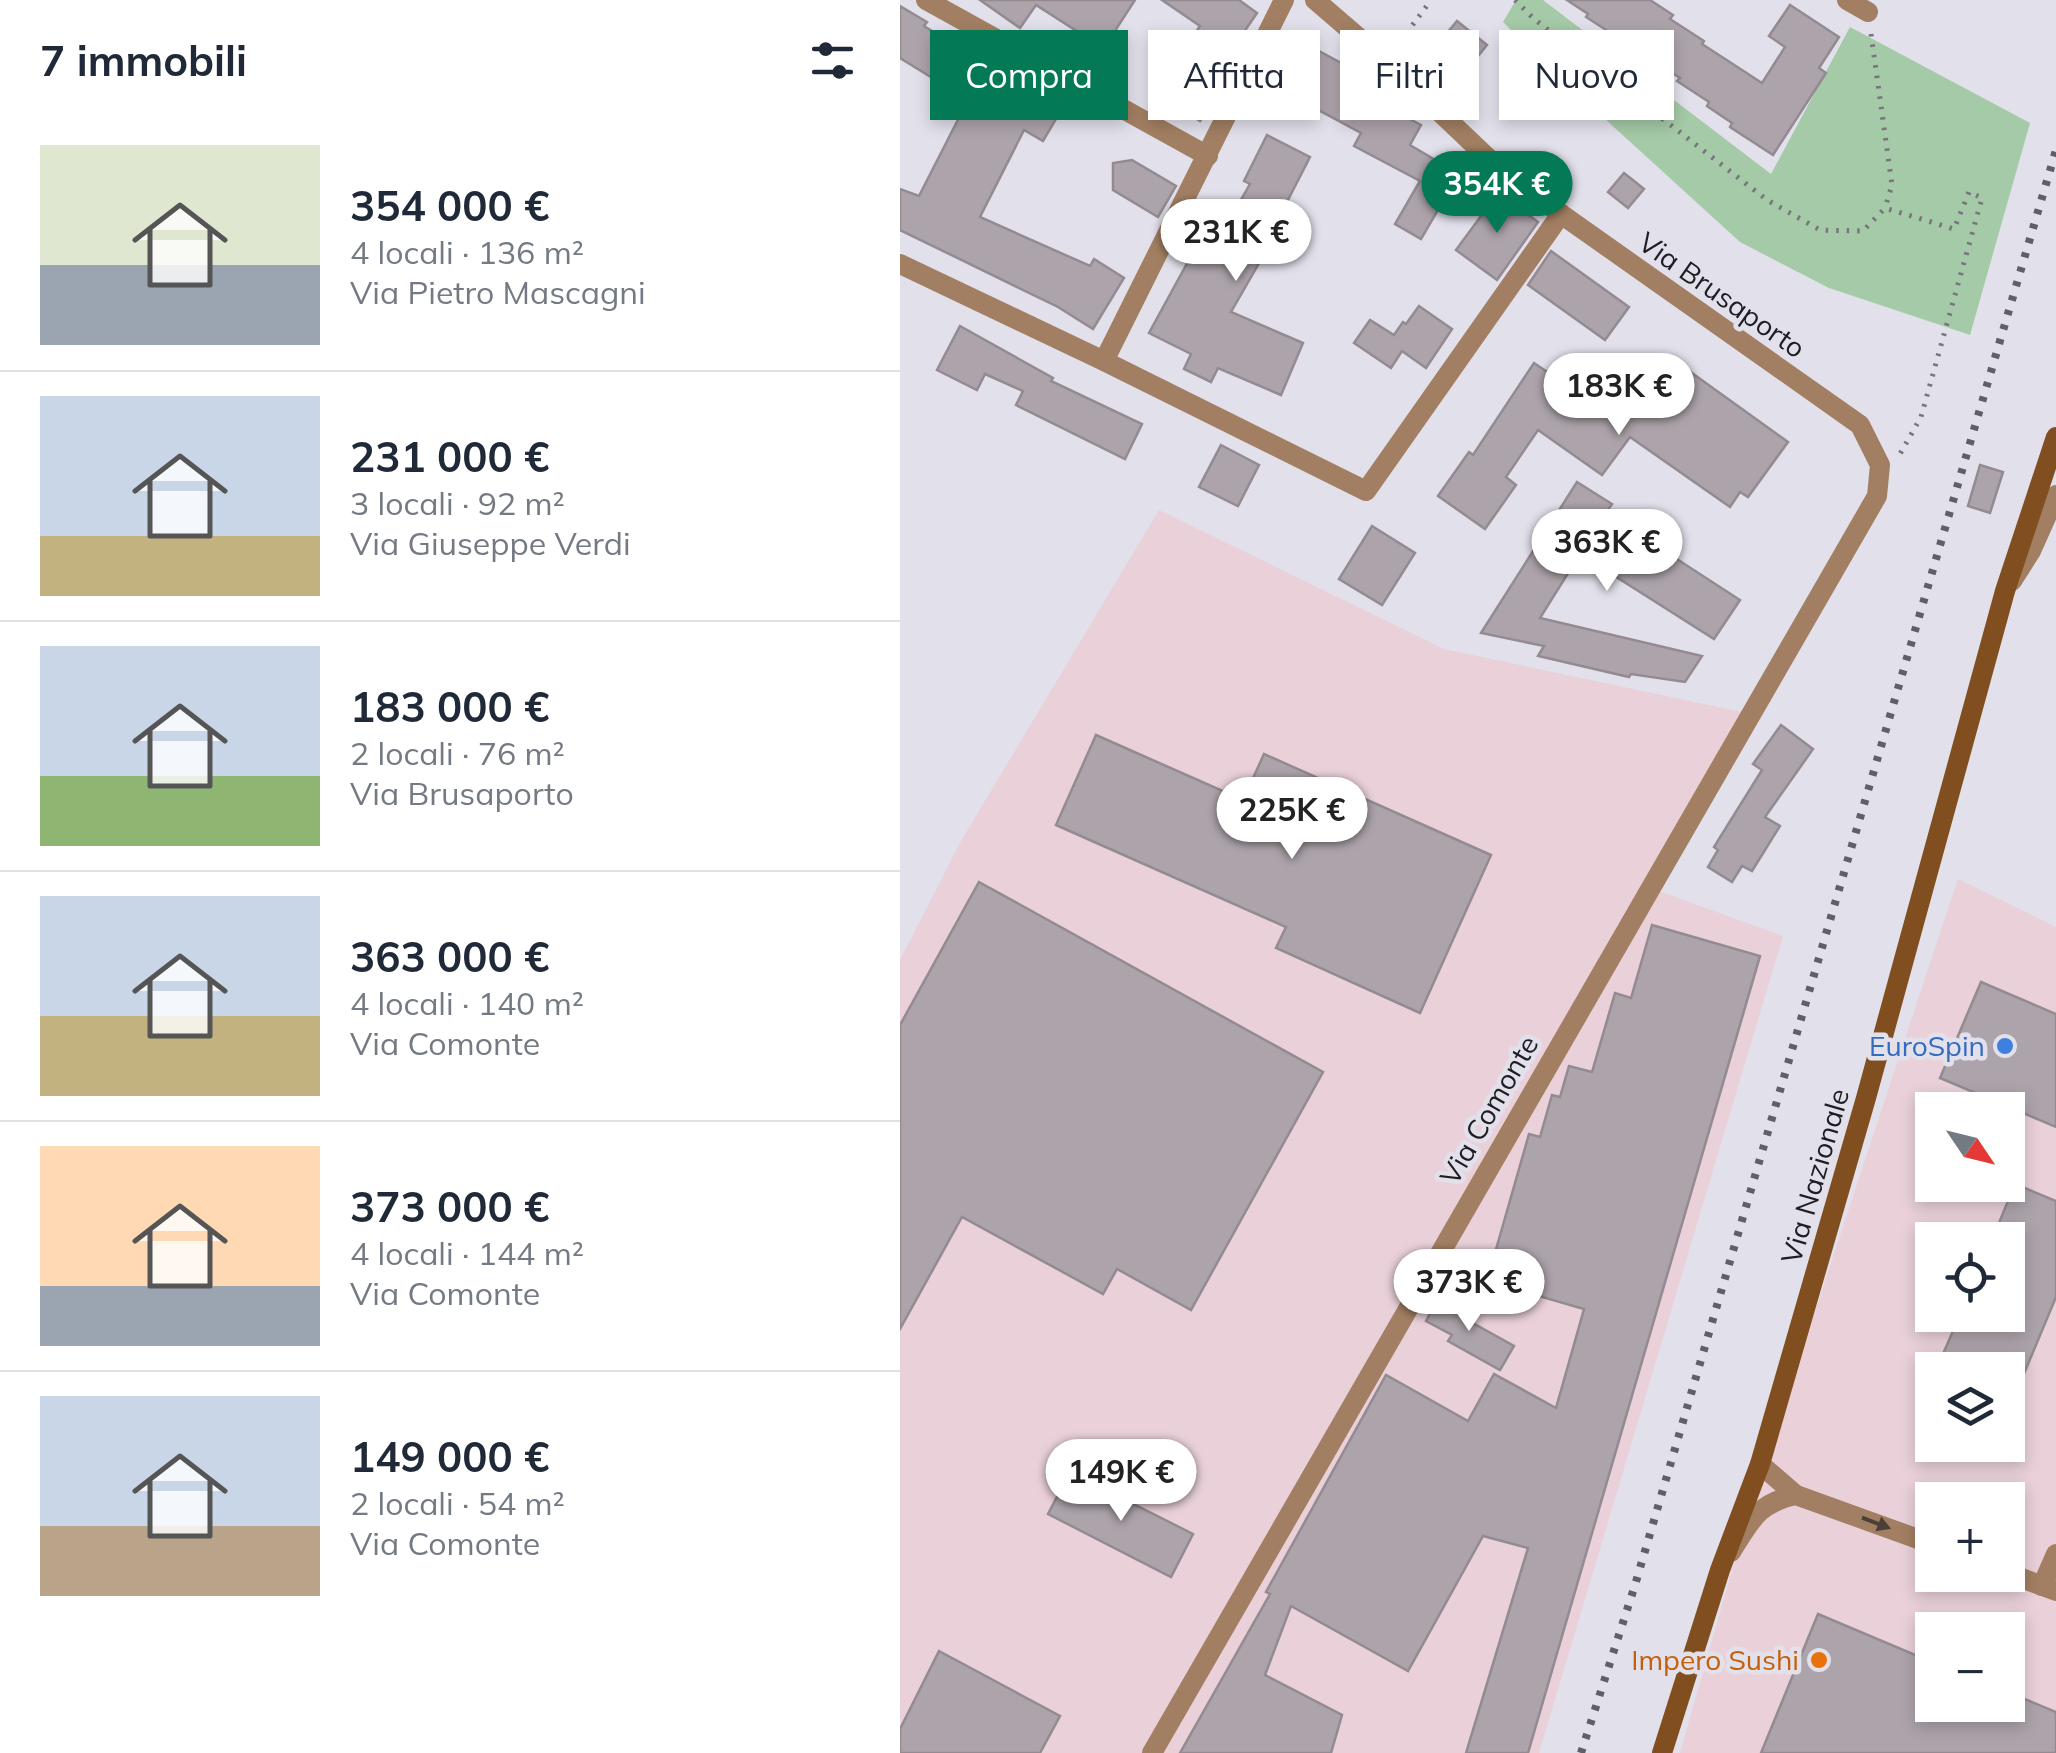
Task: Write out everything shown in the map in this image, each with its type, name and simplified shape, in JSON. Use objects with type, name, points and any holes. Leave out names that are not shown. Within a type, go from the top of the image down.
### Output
[{"type":"main road","name":"Via Nazionale","points":[[1662,1753],[1720,1570],[1760,1464],[1866,1098],[2005,591],[2056,437]]},
{"type":"street","points":[[926,0],[1208,156]]},
{"type":"street","points":[[1104,361],[1284,0]]},
{"type":"street","name":"Via Brusaporto","points":[[1315,0],[1350,30]]},
{"type":"street","points":[[1846,0],[1868,12]]},
{"type":"street","name":"Via Brusaporto","points":[[1448,120],[1488,158],[1561,214],[1860,425],[1880,465],[1877,496]]},
{"type":"street","points":[[900,264],[1366,491],[1561,214]]},
{"type":"street","points":[[2005,591],[2032,551],[2056,495]]},
{"type":"street","name":"Via Comonte","points":[[1152,1753],[1877,496]]},
{"type":"street","points":[[1760,1464],[1796,1494],[1915,1538]]},
{"type":"street","points":[[1720,1570],[1756,1514],[1773,1500],[1796,1494]]},
{"type":"street","points":[[2025,1580],[2049,1589],[2056,1554]]},
{"type":"path","points":[[1409,30],[1431,0]]},
{"type":"path","points":[[1516,0],[1533,18],[1712,160],[1767,200],[1820,230],[1863,231],[1885,208],[1892,184],[1868,12]]},
{"type":"path","points":[[1877,496],[1921,417],[1982,198],[1969,192],[1954,229],[1885,208]]},
{"type":"shaded area","points":[[1159,510],[1444,649],[1761,716],[1656,890],[1783,936],[1539,1753],[900,1753],[900,960],[961,841]]},
{"type":"shaded area","points":[[1958,879],[2056,927],[2056,1753],[1680,1753],[1748,1514]]},
{"type":"green space","points":[[1516,0],[1543,0],[1582,30],[1511,30],[1503,22]]},
{"type":"green space","points":[[1850,27],[2030,123],[1970,335],[1829,288],[1740,242],[1606,120],[1674,120],[1674,100],[1771,174]]},
{"type":"building","points":[[980,0],[1135,0],[1116,30],[1075,30],[1036,5],[1020,28]]},
{"type":"building","points":[[1162,0],[1239,0],[1257,13],[1245,30],[1197,30],[1200,26]]},
{"type":"building","points":[[1567,0],[1650,0],[1673,15],[1670,19],[1704,41],[1702,44],[1762,83],[1785,47],[1769,36],[1790,5],[1839,37],[1819,68],[1826,73],[1773,155],[1730,127],[1732,123],[1707,106],[1709,102],[1677,81],[1680,78],[1674,74],[1674,30],[1606,30],[1586,17],[1588,14]]},
{"type":"building","points":[[900,6],[927,22],[924,26],[930,30],[930,77],[900,58]]},
{"type":"building","points":[[1457,21],[1468,30],[1450,30]]},
{"type":"building","points":[[1479,39],[1487,45],[1479,55]]},
{"type":"building","points":[[1320,52],[1340,62],[1340,120],[1411,120],[1421,125],[1410,145],[1459,174],[1421,239],[1395,224],[1420,181],[1354,146],[1361,133],[1320,111]]},
{"type":"building","points":[[958,120],[1055,120],[1043,141],[1024,130],[980,217],[1090,266],[1094,259],[1124,278],[1093,329],[1058,307],[900,230],[900,189],[919,196]]},
{"type":"building","points":[[1267,135],[1310,157],[1270,235],[1274,237],[1231,312],[1303,343],[1281,395],[1218,368],[1211,382],[1184,369],[1191,354],[1149,333],[1202,236],[1216,243],[1250,184],[1244,181]]},
{"type":"building","points":[[1132,160],[1176,186],[1158,217],[1113,190],[1113,163]]},
{"type":"building","points":[[1624,173],[1644,189],[1628,208],[1608,192]]},
{"type":"building","points":[[1498,193],[1538,222],[1497,280],[1456,250]]},
{"type":"building","points":[[1551,251],[1629,307],[1605,340],[1528,285]]},
{"type":"building","points":[[1419,306],[1452,329],[1426,368],[1402,351],[1391,368],[1354,343],[1370,320],[1394,335]]},
{"type":"building","points":[[960,326],[1053,378],[1051,381],[1142,424],[1125,459],[1016,405],[1023,391],[985,374],[977,390],[937,370]]},
{"type":"building","points":[[1534,363],[1596,405],[1601,398],[1612,406],[1625,387],[1649,404],[1678,363],[1788,442],[1748,497],[1740,492],[1730,507],[1630,437],[1602,475],[1538,430],[1506,477],[1516,485],[1485,529],[1438,496],[1469,452],[1473,455]]},
{"type":"building","points":[[1221,445],[1259,465],[1238,506],[1199,487]]},
{"type":"building","points":[[1980,465],[2003,472],[1990,513],[1968,506]]},
{"type":"building","points":[[1577,482],[1612,504],[1606,513],[1740,600],[1714,639],[1580,554],[1540,618],[1702,656],[1685,682],[1631,674],[1629,677],[1538,656],[1544,646],[1481,633]]},
{"type":"building","points":[[1372,526],[1415,553],[1382,605],[1339,579]]},
{"type":"building","points":[[1781,725],[1813,749],[1765,817],[1780,826],[1752,871],[1742,866],[1732,882],[1708,867],[1718,850],[1714,847],[1762,770],[1753,764]]},
{"type":"building","points":[[1096,735],[1243,800],[1264,754],[1491,855],[1420,1013],[1276,948],[1286,927],[1056,825]]},
{"type":"building","points":[[979,882],[1323,1072],[1191,1310],[1117,1269],[1103,1294],[962,1217],[900,1329],[900,1025]]},
{"type":"building","points":[[1652,925],[1760,956],[1528,1753],[1466,1753],[1528,1548],[1483,1536],[1408,1671],[1291,1606],[1265,1675],[1342,1715],[1331,1753],[1180,1753],[1386,1375],[1468,1421],[1494,1374],[1556,1408],[1584,1309],[1487,1281],[1529,1134],[1540,1137],[1552,1095],[1560,1097],[1569,1066],[1592,1072],[1615,993],[1631,998]]},
{"type":"building","name":"EuroSpin","points":[[1981,982],[2056,1014],[2056,1127],[2025,1114],[2025,1092],[1973,1092],[1940,1078]]},
{"type":"building","points":[[2025,1188],[2056,1201],[2056,1297],[2025,1371],[2025,1352],[1944,1352],[1953,1332],[2025,1332],[2025,1222],[1999,1222],[2008,1202],[2025,1202]]},
{"type":"building","points":[[1440,1296],[1466,1310],[1462,1317],[1514,1346],[1500,1370],[1448,1341],[1452,1335],[1426,1321]]},
{"type":"building","points":[[1070,1472],[1193,1534],[1171,1577],[1048,1514]]},
{"type":"building","points":[[1818,1614],[1915,1655],[1915,1722],[2025,1722],[2025,1699],[2056,1712],[2056,1753],[1761,1753]]},
{"type":"building","points":[[939,1651],[1060,1716],[1040,1753],[900,1753],[900,1729]]},
{"type":"railway","points":[[1581,1753],[1635,1585],[2056,150]]},
{"type":"place","name":"EuroSpin","points":[[2005,1046]]},
{"type":"place","name":"Impero Sushi","points":[[1819,1660]]}]
